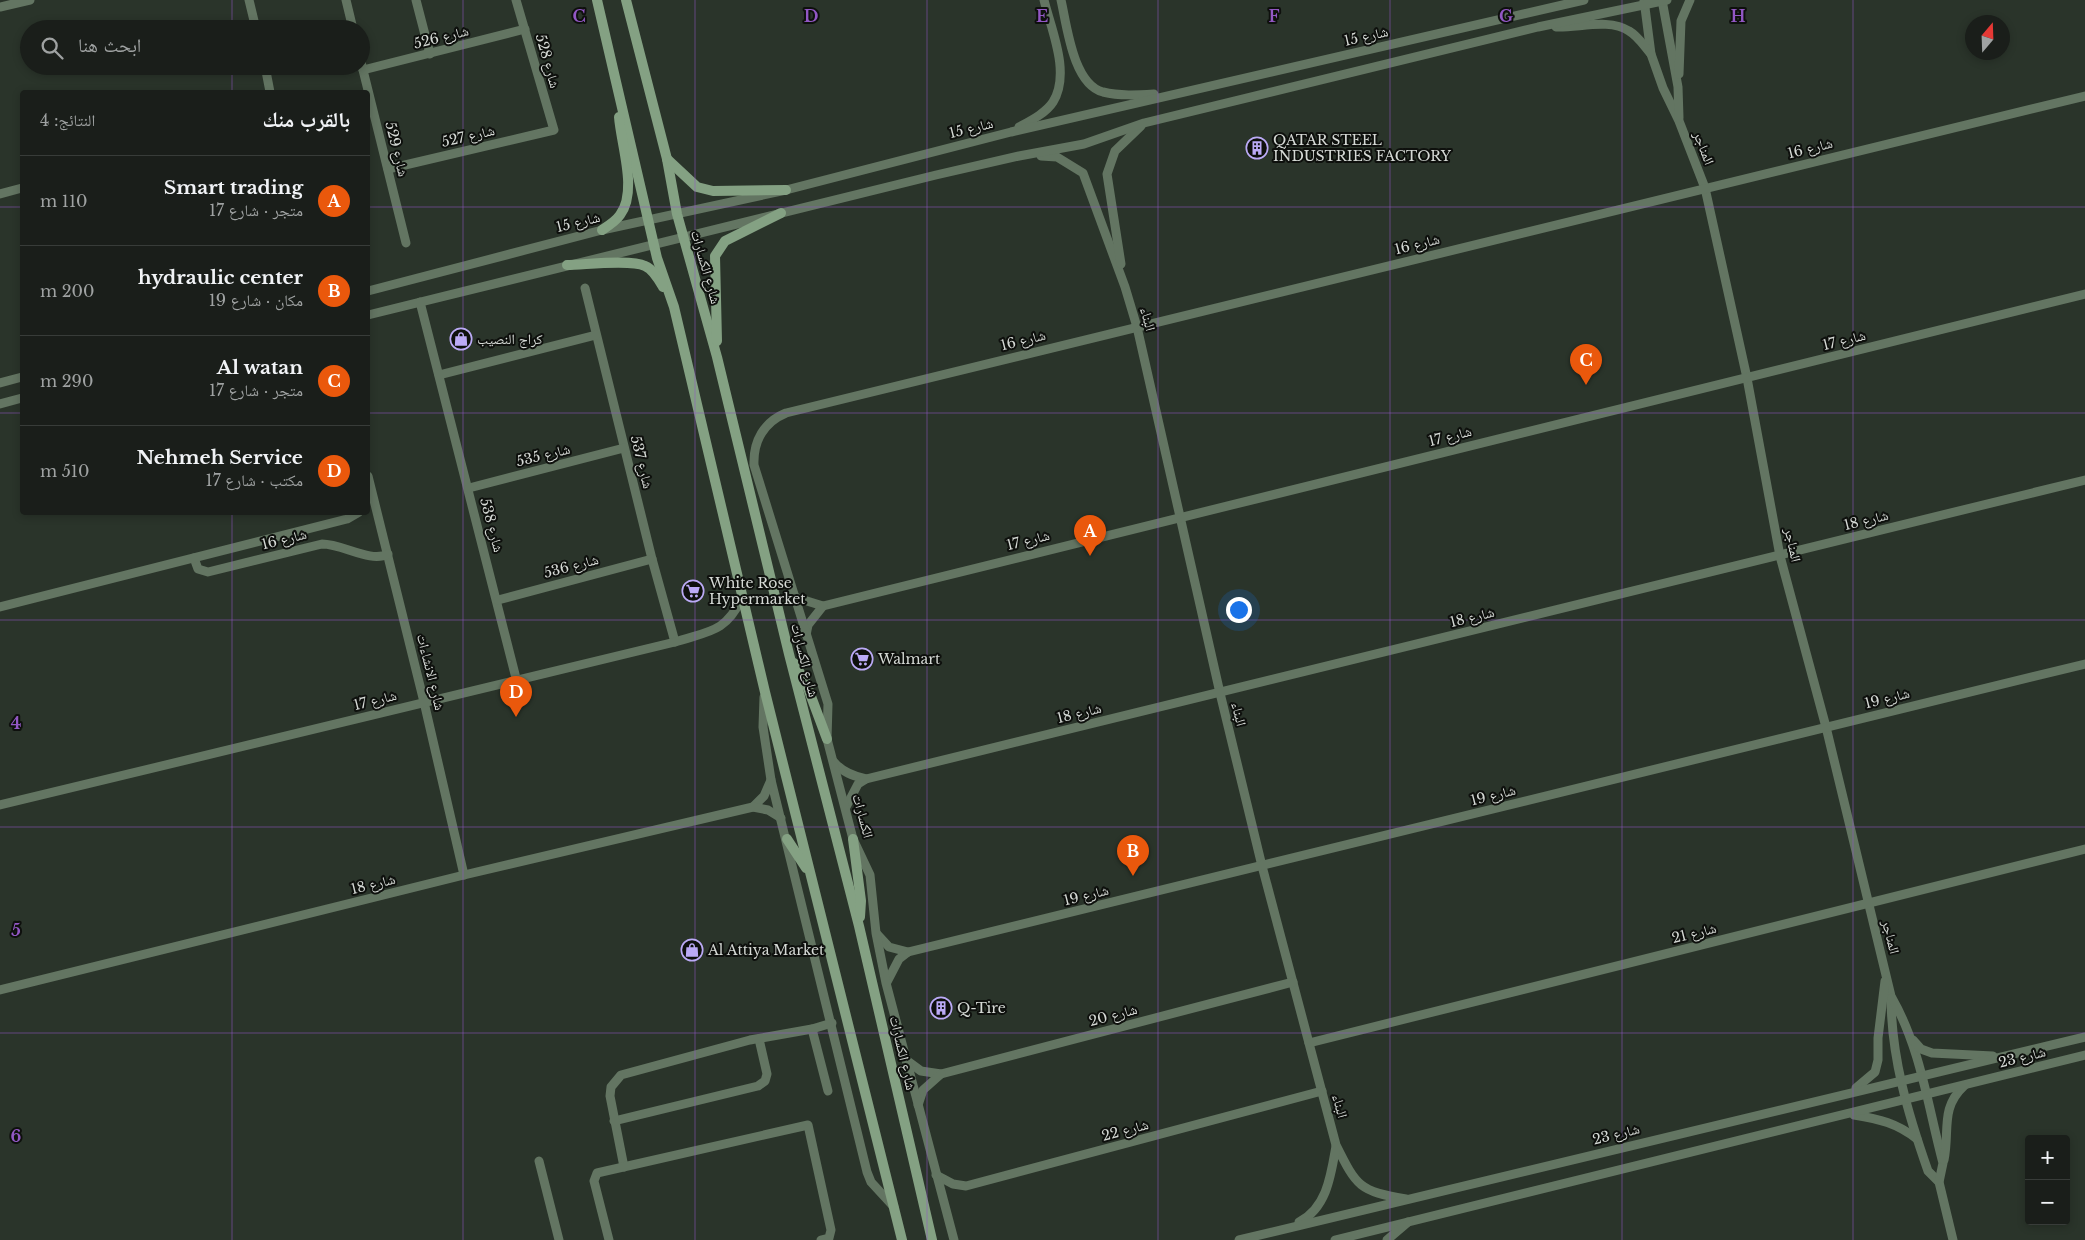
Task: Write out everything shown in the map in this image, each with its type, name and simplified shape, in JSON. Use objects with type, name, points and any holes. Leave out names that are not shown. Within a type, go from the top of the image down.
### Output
[{"type":"street","points":[[0,7],[30,0]]},
{"type":"street","points":[[249,0],[254,20]]},
{"type":"street","points":[[346,0],[351,20]]},
{"type":"street","points":[[416,0],[430,54]]},
{"type":"street","name":"شارع 528","points":[[516,0],[554,130]]},
{"type":"street","points":[[597,0],[654,244],[674,307],[764,692],[902,1240]]},
{"type":"street","name":"شارع الكسارات","points":[[626,0],[667,159],[683,238],[718,356],[789,654],[859,926],[932,1240]]},
{"type":"street","points":[[1011,132],[1034,118],[1052,102],[1058,88],[1059,64],[1044,0]]},
{"type":"street","points":[[1061,0],[1073,53],[1087,82],[1101,92],[1124,95],[1175,94]]},
{"type":"street","name":"شارع 15","points":[[370,289],[602,230],[786,190],[1011,132],[1584,0]]},
{"type":"street","points":[[370,314],[1019,156],[1084,144],[1144,123],[1538,27],[1664,0]]},
{"type":"street","name":"المناجر","points":[[1664,0],[1678,87]]},
{"type":"street","name":"المناجر","points":[[1679,121],[1678,87],[1681,21],[1690,0]]},
{"type":"street","name":"المناجر","points":[[1645,3],[1651,54],[1663,88],[1679,121],[1705,188],[1747,378],[1780,556],[1826,728],[1891,996],[1891,1028],[1900,1080],[1928,1171],[1939,1182]]},
{"type":"street","points":[[1538,27],[1613,25],[1631,32],[1651,54]]},
{"type":"street","name":"شارع 526","points":[[370,65],[430,54],[525,29]]},
{"type":"street","points":[[266,75],[270,90]]},
{"type":"street","name":"شارع 529","points":[[364,75],[368,90]]},
{"type":"street","points":[[602,230],[620,216],[626,202],[629,185],[620,137],[618,91]]},
{"type":"street","name":"شارع 16","points":[[761,431],[776,417],[786,413],[2085,96]]},
{"type":"street","name":"شارع 529","points":[[370,98],[406,243]]},
{"type":"street","name":"البناء","points":[[1125,287],[1107,174],[1115,151],[1144,123]]},
{"type":"street","name":"شارع 527","points":[[388,169],[554,130]]},
{"type":"street","name":"البناء","points":[[1019,156],[1057,157],[1082,173],[1125,287],[1137,327],[1220,693],[1262,866],[1336,1145],[1349,1172],[1363,1188],[1376,1194],[1406,1200]]},
{"type":"street","points":[[667,159],[697,187],[713,191],[786,190]]},
{"type":"street","points":[[0,194],[20,189]]},
{"type":"street","points":[[718,356],[715,256],[725,240],[781,213]]},
{"type":"street","points":[[567,266],[632,264],[646,266],[658,278],[674,307]]},
{"type":"street","name":"شارع 537","points":[[585,288],[652,559],[675,642]]},
{"type":"street","name":"شارع 17","points":[[823,606],[1179,516],[2085,294]]},
{"type":"street","points":[[420,302],[439,375],[596,335]]},
{"type":"street","name":"شارع 538","points":[[439,375],[498,600],[517,682]]},
{"type":"street","points":[[0,383],[20,378]]},
{"type":"street","points":[[0,404],[20,399]]},
{"type":"street","name":"الكسارات","points":[[761,431],[754,453],[754,465],[828,704],[827,740],[846,807],[852,839],[870,875],[876,933],[886,983],[954,1240]]},
{"type":"street","name":"شارع 535","points":[[468,488],[624,448]]},
{"type":"street","name":"شارع 18","points":[[866,779],[2085,480]]},
{"type":"street","name":"شارع الانشاءات","points":[[370,484],[424,702],[464,875]]},
{"type":"street","points":[[370,502],[373,497]]},
{"type":"street","name":"شارع 16","points":[[0,607],[346,519],[353,515]]},
{"type":"street","name":"شارع 16","points":[[194,558],[198,569],[208,572],[322,544],[339,546],[375,558],[388,554]]},
{"type":"street","name":"شارع 536","points":[[498,600],[652,559]]},
{"type":"street","points":[[794,597],[823,606],[808,625],[806,635]]},
{"type":"street","name":"شارع 17","points":[[0,805],[424,702],[517,682],[675,642],[718,629],[731,618],[742,598]]},
{"type":"street","points":[[789,654],[806,684],[827,740]]},
{"type":"street","name":"شارع 19","points":[[908,952],[2085,664]]},
{"type":"street","points":[[764,692],[763,727],[772,780],[871,1182],[894,1207]]},
{"type":"street","points":[[833,761],[839,768],[854,776],[866,779]]},
{"type":"street","points":[[846,807],[853,792],[866,779]]},
{"type":"street","points":[[752,807],[764,796],[772,780]]},
{"type":"street","points":[[752,807],[768,810],[781,818]]},
{"type":"street","name":"شارع 18","points":[[0,990],[464,875],[752,807]]},
{"type":"street","points":[[852,839],[862,901],[859,926]]},
{"type":"street","points":[[787,840],[810,875]]},
{"type":"street","name":"شارع 21","points":[[1309,1043],[2085,849]]},
{"type":"street","points":[[876,933],[889,947],[908,952]]},
{"type":"street","points":[[886,983],[898,959],[908,952]]},
{"type":"street","name":"المناجر","points":[[1849,1092],[1867,1081],[1875,1072],[1878,1060],[1878,1038],[1886,974]]},
{"type":"street","name":"شارع 20","points":[[906,1060],[921,1071],[941,1074],[1293,982]]},
{"type":"street","name":"المناجر","points":[[1891,996],[1906,1023],[1911,1037],[1943,1163]]},
{"type":"street","points":[[624,1166],[610,1096],[611,1087],[621,1075],[759,1040],[812,1029],[832,1022]]},
{"type":"street","points":[[812,1029],[828,1091]]},
{"type":"street","name":"شارع 23","points":[[1911,1037],[1921,1049],[1932,1053],[2001,1056]]},
{"type":"street","name":"شارع 23","points":[[1239,1240],[1849,1092],[2085,1037]]},
{"type":"street","points":[[614,1121],[758,1086],[766,1081],[767,1074],[759,1040]]},
{"type":"street","name":"شارع 23","points":[[1335,1240],[1410,1220],[2085,1056]]},
{"type":"street","points":[[918,1108],[924,1090],[941,1074]]},
{"type":"street","name":"المناجر","points":[[1953,1240],[1939,1182],[1947,1144],[1949,1109],[1953,1097],[1964,1086]]},
{"type":"street","name":"شارع 22","points":[[936,1174],[953,1184],[966,1186],[1322,1091]]},
{"type":"street","name":"شارع 23","points":[[1849,1114],[1884,1120],[1903,1128],[1917,1139]]},
{"type":"street","points":[[609,1240],[594,1181],[597,1173],[808,1125],[831,1230],[829,1238],[821,1240]]},
{"type":"street","name":"البناء","points":[[1287,1228],[1311,1216],[1319,1205],[1329,1181],[1336,1145]]},
{"type":"street","points":[[539,1161],[559,1240]]},
{"type":"street","points":[[1387,1240],[1410,1220]]},
{"type":"shaded area","points":[[0,0],[2085,0],[2085,1240],[0,1240]]},
{"type":"place","name":"QATAR STEEL INDUSTRIES FACTORY","points":[[1257,148]]},
{"type":"place","name":"كراج النصيب","points":[[461,339]]},
{"type":"place","name":"Al watan","points":[[1586,385]]},
{"type":"place","name":"Smart trading","points":[[1090,556]]},
{"type":"place","name":"White Rose Hypermarket","points":[[693,591]]},
{"type":"place","name":"Walmart","points":[[862,659]]},
{"type":"place","name":"Nehmeh Service","points":[[516,717]]},
{"type":"place","name":"hydraulic center","points":[[1133,876]]},
{"type":"place","name":"Al Attiya Market","points":[[692,950]]},
{"type":"place","name":"Q-Tire","points":[[941,1008]]}]
